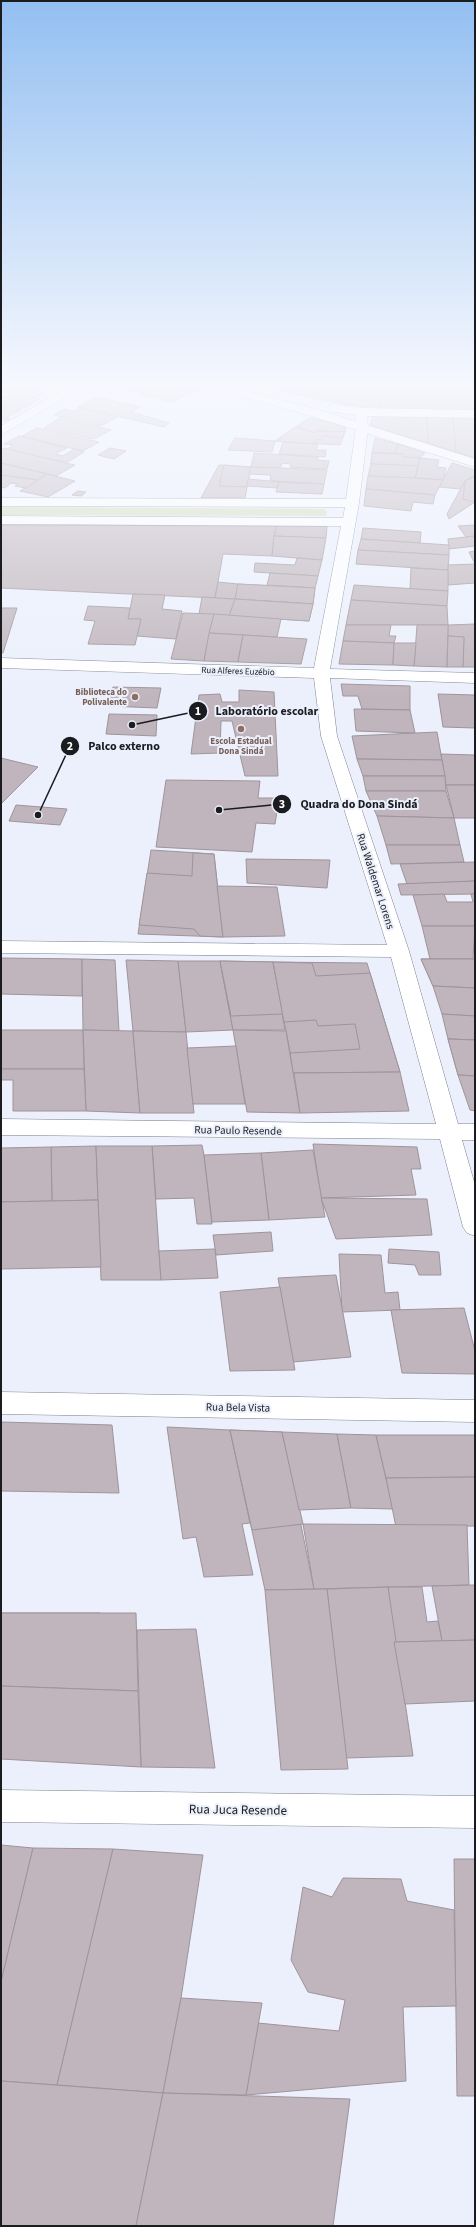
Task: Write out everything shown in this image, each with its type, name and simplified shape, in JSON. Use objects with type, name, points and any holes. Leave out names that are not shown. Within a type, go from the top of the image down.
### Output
[{"type":"street","name":"Rua Waldemar Lorens","points":[[354,491],[321,673],[329,736],[399,951],[475,1227]]},
{"type":"street","points":[[1,502],[352,503]]},
{"type":"street","points":[[1,520],[348,522]]},
{"type":"street","name":"Rua Alferes Euzébio","points":[[1,663],[475,678]]},
{"type":"street","points":[[1,947],[399,951]]},
{"type":"street","name":"Rua Paulo Resende","points":[[1,1127],[475,1132]]},
{"type":"street","name":"Rua Bela Vista","points":[[1,1403],[475,1412]]},
{"type":"street","name":"Rua Juca Resende","points":[[1,1806],[475,1812]]},
{"type":"green space","points":[[1,507],[324,509],[327,512],[326,516],[1,515]]},
{"type":"building","points":[[20,491],[58,491],[48,497]]},
{"type":"building","points":[[78,491],[86,492],[81,496],[72,495]]},
{"type":"building","points":[[205,491],[246,491],[245,498],[201,498]]},
{"type":"building","points":[[276,491],[323,491],[322,494]]},
{"type":"building","points":[[366,491],[388,491],[435,495],[433,504],[413,502],[411,511],[364,506]]},
{"type":"building","points":[[388,491],[437,491],[435,495]]},
{"type":"building","points":[[460,491],[475,491],[475,502],[449,519],[447,514]]},
{"type":"building","points":[[464,491],[475,491],[475,502],[463,499]]},
{"type":"building","points":[[1,525],[277,526],[272,556],[223,554],[215,598],[1,588]]},
{"type":"building","points":[[475,525],[475,536],[466,537],[458,526]]},
{"type":"building","points":[[277,526],[327,526],[326,538],[274,536]]},
{"type":"building","points":[[363,528],[421,532],[420,543],[361,539]]},
{"type":"building","points":[[274,536],[326,538],[322,560],[272,556]]},
{"type":"building","points":[[475,536],[475,546],[449,549],[448,539]]},
{"type":"building","points":[[361,539],[449,545],[449,555],[358,550]]},
{"type":"building","points":[[358,550],[449,555],[448,570],[356,564]]},
{"type":"building","points":[[475,551],[475,564],[469,552]]},
{"type":"building","points":[[297,558],[322,560],[318,576],[254,572],[255,563],[295,565]]},
{"type":"building","points":[[475,564],[475,583],[448,585],[448,565]]},
{"type":"building","points":[[411,568],[448,570],[448,591],[410,589]]},
{"type":"building","points":[[270,573],[318,576],[315,588],[267,585]]},
{"type":"building","points":[[218,582],[315,588],[313,604],[215,598]]},
{"type":"building","points":[[238,584],[315,588],[313,604],[235,599]]},
{"type":"building","points":[[354,585],[448,591],[447,606],[351,600]]},
{"type":"building","points":[[133,594],[165,595],[162,609],[182,611],[176,639],[137,636],[141,619],[128,619]]},
{"type":"building","points":[[202,597],[313,604],[309,621],[199,614]]},
{"type":"building","points":[[235,599],[313,604],[309,621],[229,616]]},
{"type":"building","points":[[351,600],[447,606],[448,625],[346,625]]},
{"type":"building","points":[[88,606],[130,608],[128,619],[141,619],[135,645],[88,644],[95,621],[84,620]]},
{"type":"building","points":[[1,608],[17,608],[3,653],[1,653]]},
{"type":"building","points":[[183,613],[214,614],[204,661],[171,659]]},
{"type":"building","points":[[214,614],[281,619],[277,637],[209,633]]},
{"type":"building","points":[[475,624],[475,667],[463,667],[464,637],[448,636],[448,625]]},
{"type":"building","points":[[346,625],[391,625],[389,636],[396,636],[394,643],[343,641]]},
{"type":"building","points":[[417,625],[448,625],[447,667],[414,666]]},
{"type":"building","points":[[209,633],[243,635],[238,662],[204,661]]},
{"type":"building","points":[[243,635],[307,639],[301,664],[238,662]]},
{"type":"building","points":[[448,636],[464,637],[463,667],[447,667]]},
{"type":"building","points":[[343,641],[394,643],[393,665],[339,664]]},
{"type":"building","points":[[394,643],[416,643],[414,666],[393,665]]},
{"type":"building","points":[[341,684],[410,686],[410,710],[362,709],[358,696],[343,696]]},
{"type":"building","name":"Biblioteca do Polivalente","points":[[113,687],[161,688],[157,708],[108,706]]},
{"type":"building","points":[[239,690],[274,692],[278,776],[245,776],[232,721],[221,721],[220,753],[191,754],[199,695],[220,694],[222,702],[239,702]]},
{"type":"building","points":[[438,694],[475,695],[475,728],[443,727]]},
{"type":"building","points":[[354,709],[410,710],[415,733],[356,731]]},
{"type":"building","points":[[109,714],[157,715],[156,736],[106,734]]},
{"type":"building","points":[[437,732],[442,760],[357,759],[352,736]]},
{"type":"building","points":[[441,754],[475,755],[475,785],[446,785]]},
{"type":"building","points":[[1,758],[38,767],[1,804]]},
{"type":"building","points":[[357,759],[442,760],[445,776],[363,776]]},
{"type":"building","points":[[363,776],[445,776],[446,791],[366,791]]},
{"type":"building","points":[[166,780],[260,781],[258,798],[279,798],[275,824],[256,823],[252,852],[156,847]]},
{"type":"building","points":[[446,785],[475,785],[475,818],[454,818]]},
{"type":"building","points":[[366,791],[446,791],[454,818],[377,816]]},
{"type":"building","points":[[16,805],[67,809],[60,825],[9,821]]},
{"type":"building","points":[[377,816],[454,818],[460,845],[386,845]]},
{"type":"building","points":[[386,845],[460,845],[464,862],[391,864]]},
{"type":"building","points":[[151,850],[214,854],[223,937],[138,934]]},
{"type":"building","points":[[193,853],[214,854],[223,937],[200,936],[194,929],[139,925],[147,873],[192,876]]},
{"type":"building","points":[[246,859],[330,860],[327,888],[247,883]]},
{"type":"building","points":[[475,862],[475,881],[407,884],[400,864]]},
{"type":"building","points":[[475,881],[475,894],[401,895],[398,884]]},
{"type":"building","points":[[217,886],[277,887],[285,936],[223,937]]},
{"type":"building","points":[[444,894],[447,902],[473,902],[471,894],[475,894],[475,926],[422,926],[413,895]]},
{"type":"building","points":[[422,926],[475,926],[473,959],[430,959]]},
{"type":"building","points":[[1,958],[82,959],[82,996],[1,994]]},
{"type":"building","points":[[82,959],[115,960],[119,1031],[83,1030]]},
{"type":"building","points":[[421,959],[475,959],[475,988],[433,986]]},
{"type":"building","points":[[421,959],[475,959],[475,988],[433,986]]},
{"type":"building","points":[[126,960],[178,961],[186,1032],[133,1031]]},
{"type":"building","points":[[178,961],[220,961],[233,1030],[186,1032]]},
{"type":"building","points":[[220,961],[273,962],[285,1030],[233,1030]]},
{"type":"building","points":[[220,961],[273,962],[283,1014],[231,1016]]},
{"type":"building","points":[[273,962],[367,963],[400,1072],[294,1073]]},
{"type":"building","points":[[273,962],[312,963],[316,976],[370,973],[400,1072],[293,1073],[290,1053],[360,1049],[355,1024],[318,1026],[316,1020],[284,1022]]},
{"type":"building","points":[[433,986],[475,988],[475,1016],[442,1014]]},
{"type":"building","points":[[442,1014],[475,1016],[475,1040],[448,1039]]},
{"type":"building","points":[[1,1030],[83,1030],[84,1069],[1,1069]]},
{"type":"building","points":[[83,1030],[133,1031],[140,1113],[86,1111]]},
{"type":"building","points":[[233,1030],[286,1031],[300,1113],[247,1112]]},
{"type":"building","points":[[133,1031],[186,1032],[194,1113],[140,1113]]},
{"type":"building","points":[[448,1039],[475,1040],[475,1076],[458,1075]]},
{"type":"building","points":[[448,1039],[475,1040],[475,1076],[458,1075]]},
{"type":"building","points":[[236,1046],[245,1104],[193,1104],[187,1048]]},
{"type":"building","points":[[1,1069],[84,1069],[86,1111],[13,1111],[13,1080],[1,1080]]},
{"type":"building","points":[[400,1072],[409,1111],[300,1113],[294,1073]]},
{"type":"building","points":[[458,1075],[475,1076],[475,1111],[470,1110]]},
{"type":"building","points":[[313,1144],[417,1147],[421,1169],[411,1169],[416,1195],[321,1198]]},
{"type":"building","points":[[202,1145],[212,1224],[197,1224],[194,1198],[156,1199],[152,1146]]},
{"type":"building","points":[[96,1146],[98,1200],[52,1201],[51,1147]]},
{"type":"building","points":[[96,1146],[152,1146],[161,1280],[101,1280]]},
{"type":"building","points":[[51,1147],[52,1201],[1,1202],[1,1148]]},
{"type":"building","points":[[313,1150],[325,1217],[269,1220],[261,1153]]},
{"type":"building","points":[[261,1153],[269,1220],[212,1222],[204,1155]]},
{"type":"building","points":[[321,1198],[427,1199],[432,1235],[336,1239]]},
{"type":"building","points":[[98,1200],[101,1267],[1,1269],[1,1202]]},
{"type":"building","points":[[271,1232],[273,1251],[216,1255],[213,1235]]},
{"type":"building","points":[[215,1249],[218,1278],[161,1280],[159,1251]]},
{"type":"building","points":[[389,1249],[439,1252],[441,1275],[419,1275],[415,1265],[388,1263]]},
{"type":"building","points":[[339,1254],[381,1255],[385,1293],[398,1292],[400,1310],[342,1312]]},
{"type":"building","points":[[336,1275],[351,1357],[293,1362],[278,1278]]},
{"type":"building","points":[[280,1287],[295,1370],[230,1371],[220,1292]]},
{"type":"building","points":[[464,1308],[475,1351],[475,1374],[402,1373],[391,1310]]},
{"type":"building","points":[[1,1422],[112,1425],[119,1493],[1,1491]]},
{"type":"building","points":[[167,1427],[230,1430],[250,1523],[242,1524],[253,1575],[204,1577],[196,1537],[183,1539]]},
{"type":"building","points":[[230,1430],[282,1432],[314,1589],[265,1590]]},
{"type":"building","points":[[230,1430],[282,1432],[303,1524],[252,1530]]},
{"type":"building","points":[[282,1432],[337,1434],[351,1508],[299,1510]]},
{"type":"building","points":[[337,1434],[376,1435],[393,1509],[351,1508]]},
{"type":"building","points":[[376,1435],[475,1435],[475,1477],[386,1478]]},
{"type":"building","points":[[475,1477],[475,1526],[396,1527],[386,1478]]},
{"type":"building","points":[[303,1524],[467,1525],[469,1585],[314,1589]]},
{"type":"building","points":[[475,1585],[475,1640],[442,1641],[432,1586]]},
{"type":"building","points":[[388,1587],[422,1587],[427,1622],[438,1621],[442,1641],[394,1642]]},
{"type":"building","points":[[388,1587],[413,1756],[346,1758],[327,1589]]},
{"type":"building","points":[[327,1589],[348,1769],[281,1770],[265,1590]]},
{"type":"building","points":[[1,1613],[100,1613],[105,1691],[1,1686]]},
{"type":"building","points":[[1,1613],[136,1613],[138,1691],[1,1686]]},
{"type":"building","points":[[196,1629],[215,1768],[141,1767],[137,1630]]},
{"type":"building","points":[[475,1640],[475,1701],[405,1704],[394,1642]]},
{"type":"building","points":[[1,1686],[138,1691],[141,1767],[1,1759]]},
{"type":"building","points":[[1,1845],[33,1848],[1,1982]]},
{"type":"building","points":[[33,1848],[113,1849],[57,2085],[1,2081],[1,1982]]},
{"type":"building","points":[[113,1849],[203,1855],[181,1998],[163,2093],[57,2085]]},
{"type":"building","points":[[454,1859],[475,1859],[475,2096],[457,2096]]},
{"type":"building","points":[[343,1878],[401,1879],[407,1901],[454,1910],[456,2006],[403,2007],[406,2081],[246,2095],[258,2023],[339,2031],[345,2000],[308,1992],[291,1960],[303,1887],[332,1897]]},
{"type":"building","points":[[181,1998],[262,2003],[246,2095],[163,2093]]},
{"type":"building","points":[[1,2081],[163,2093],[136,2226],[1,2226]]},
{"type":"building","points":[[163,2093],[350,2099],[333,2226],[136,2226]]},
{"type":"place","name":"Biblioteca do Polivalente","points":[[135,697]]},
{"type":"place","name":"Laboratório escolar","points":[[132,725]]},
{"type":"place","name":"Escola Estadual Dona Sindá","points":[[241,729]]},
{"type":"place","name":"Quadra do Dona Sindá","points":[[219,810]]},
{"type":"place","name":"Palco externo","points":[[38,815]]}]
